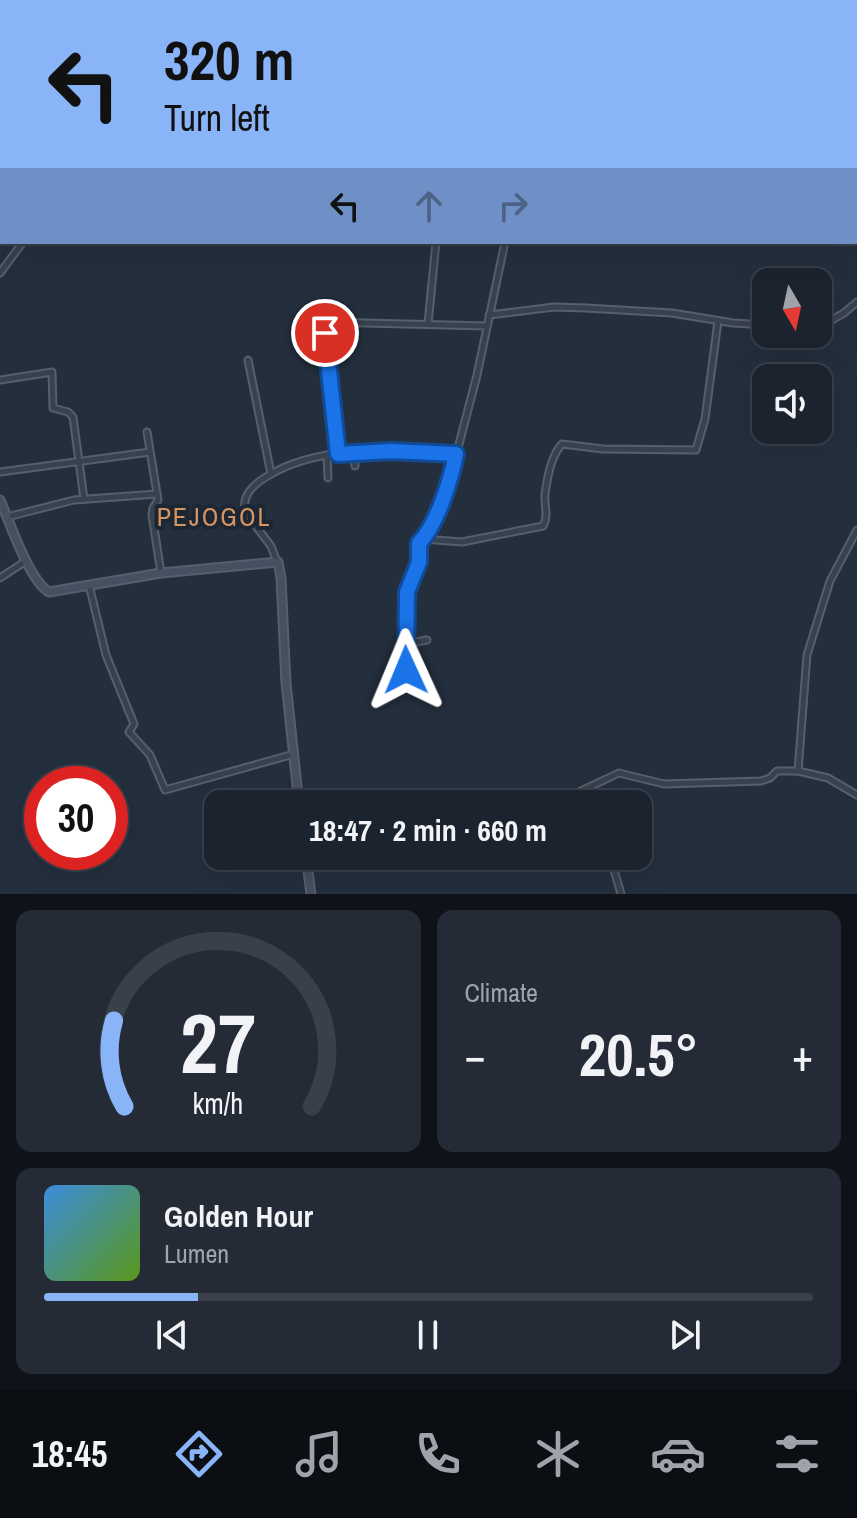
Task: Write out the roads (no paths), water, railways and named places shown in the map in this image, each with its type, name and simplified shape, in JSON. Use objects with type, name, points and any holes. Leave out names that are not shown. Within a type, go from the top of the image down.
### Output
[{"type":"street","points":[[0,273],[22,244]]},
{"type":"street","points":[[428,324],[436,244]]},
{"type":"street","points":[[406,670],[407,592],[418,565],[419,544],[449,483],[477,375],[505,244]]},
{"type":"street","points":[[832,320],[857,302]]},
{"type":"street","points":[[489,315],[554,307],[586,308],[672,313],[752,324]]},
{"type":"street","points":[[423,539],[462,542],[543,526],[546,520],[545,493],[555,456],[562,444],[603,449],[696,450],[705,419],[718,321]]},
{"type":"street","points":[[338,454],[324,322],[487,326]]},
{"type":"street","points":[[248,360],[271,474]]},
{"type":"street","points":[[0,380],[52,372],[51,404],[57,411],[68,412],[73,417],[84,499]]},
{"type":"street","points":[[147,432],[158,501],[152,515],[161,573]]},
{"type":"street","points":[[297,790],[286,683],[281,578],[271,546],[245,512],[244,504],[252,488],[295,461],[327,455],[391,451],[456,454]]},
{"type":"street","points":[[0,472],[150,452]]},
{"type":"street","points":[[355,453],[355,466]]},
{"type":"street","points":[[327,455],[328,478]]},
{"type":"street","points":[[7,517],[84,499],[157,494]]},
{"type":"street","points":[[0,500],[27,561],[45,591],[161,573],[278,562]]},
{"type":"street","points":[[798,771],[807,655],[830,581],[857,530]]},
{"type":"street","points":[[0,578],[27,561]]},
{"type":"street","points":[[89,585],[106,655],[134,724],[129,732],[150,755],[165,790],[294,754]]},
{"type":"street","points":[[405,644],[427,640]]},
{"type":"street","points":[[584,790],[622,772],[664,784],[761,781],[777,771],[798,771],[828,778],[857,795]]},
{"type":"street","points":[[308,870],[311,894]]},
{"type":"street","points":[[614,870],[621,894]]},
{"type":"district","name":"PEJOGOL","points":[[214,516]]}]
